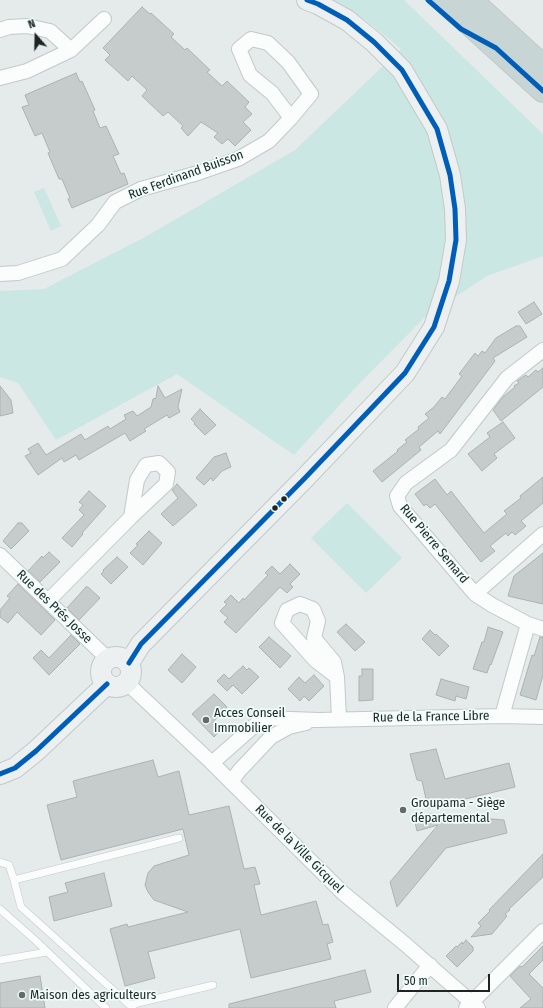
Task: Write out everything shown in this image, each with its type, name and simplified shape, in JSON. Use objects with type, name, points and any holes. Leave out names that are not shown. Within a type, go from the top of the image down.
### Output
[{"type":"highway","points":[[428,0],[461,29],[496,48]]},
{"type":"highway","points":[[443,0],[543,91]]},
{"type":"highway","points":[[471,0],[543,66]]},
{"type":"highway","points":[[490,0],[518,44]]},
{"type":"street","points":[[128,663],[141,644],[304,479],[405,373],[434,327],[449,281],[456,240],[452,184],[437,129],[402,70],[374,42],[347,20],[318,4],[307,0]]},
{"type":"street","points":[[0,78],[27,71],[71,50],[104,19]]},
{"type":"street","points":[[0,30],[9,27],[27,26],[50,31],[71,50]]},
{"type":"street","name":"Rue Ferdinand Buisson","points":[[0,274],[18,272],[62,259],[98,225],[115,202],[141,190],[238,159],[269,141],[291,118],[311,94],[288,62],[268,43],[251,39],[239,49],[250,75],[272,93],[291,118]]},
{"type":"street","name":"Rue Pierre Semard","points":[[543,350],[507,378],[451,450],[406,483],[396,496],[400,506],[476,594],[492,605],[528,624],[543,629]]},
{"type":"street","points":[[48,601],[131,517]]},
{"type":"street","points":[[476,594],[543,534]]},
{"type":"street","name":"Rue des Prés Josse","points":[[0,555],[108,659]]},
{"type":"street","points":[[337,677],[316,661],[282,623],[287,610],[300,604],[313,610],[318,620],[314,638],[334,662],[337,677],[339,718]]},
{"type":"street","points":[[502,716],[528,624]]},
{"type":"street","points":[[116,657],[125,659],[128,663],[131,666],[131,675],[127,683],[115,687],[107,684],[101,671],[104,663],[108,659],[116,657]]},
{"type":"street","name":"Rue de la Ville Gicquel","points":[[127,683],[212,763],[342,893],[430,965],[472,1006]]},
{"type":"street","points":[[0,774],[16,768],[36,752],[107,684]]},
{"type":"street","name":"Rue de la France Libre","points":[[212,763],[264,718],[318,720],[339,718],[502,716],[543,717]]},
{"type":"street","name":"Rue de la France Libre","points":[[231,782],[271,736],[289,727],[318,720]]},
{"type":"street","points":[[472,1006],[543,931]]},
{"type":"street","points":[[395,1008],[430,965]]},
{"type":"lane","points":[[14,880],[179,838]]},
{"type":"lane","points":[[0,862],[9,865],[21,907],[132,1006],[213,985]]},
{"type":"lane","points":[[0,909],[106,1008]]},
{"type":"lane","points":[[0,960],[47,952]]},
{"type":"shaded area","points":[[330,0],[404,0],[543,134],[543,256],[487,276],[426,316],[356,387],[294,455],[177,374],[56,440],[18,383],[0,377],[0,291],[44,289],[147,236],[295,150],[401,49],[367,21]]},
{"type":"shaded area","points":[[44,188],[61,226],[51,231],[34,192]]},
{"type":"shaded area","points":[[347,503],[402,558],[366,593],[311,538]]},
{"type":"building","points":[[142,7],[150,14],[151,13],[174,34],[171,37],[185,50],[187,48],[210,70],[207,72],[222,86],[227,81],[249,102],[245,107],[252,114],[243,122],[251,130],[235,146],[228,139],[222,144],[214,137],[218,133],[201,122],[188,136],[181,128],[183,126],[168,112],[163,116],[142,96],[147,90],[132,76],[128,81],[105,60],[110,55],[103,48]]},
{"type":"building","points":[[76,73],[80,82],[82,81],[95,110],[93,111],[100,128],[106,126],[119,154],[113,156],[121,174],[124,173],[128,184],[72,208],[68,199],[70,198],[62,179],[59,179],[48,153],[50,152],[42,133],[35,136],[22,107],[29,105],[25,95]]},
{"type":"building","points":[[534,302],[542,314],[526,324],[518,312]]},
{"type":"building","points":[[516,326],[520,326],[527,337],[493,358],[495,361],[440,434],[438,431],[419,447],[421,450],[382,482],[373,471],[398,451],[397,450],[407,442],[405,440],[419,429],[418,427],[429,418],[425,414],[434,407],[442,397],[445,399],[462,376],[459,374],[475,353],[478,356],[482,351],[485,353],[496,338]]},
{"type":"building","points":[[543,368],[543,387],[501,421],[493,410],[503,397],[519,383],[517,381],[526,375],[528,377],[536,370],[538,372]]},
{"type":"building","points":[[0,386],[11,400],[13,413],[0,416]]},
{"type":"building","points":[[158,386],[165,398],[182,389],[178,407],[180,412],[169,418],[167,415],[144,429],[146,431],[130,441],[125,433],[79,460],[76,455],[64,462],[62,458],[38,475],[25,456],[31,453],[28,449],[38,443],[46,455],[81,434],[85,440],[108,426],[110,429],[126,419],[124,415],[133,411],[137,416],[151,407],[153,399],[156,398]]},
{"type":"building","points":[[200,409],[216,425],[205,435],[191,419]]},
{"type":"building","points":[[503,422],[515,438],[494,454],[497,458],[482,471],[468,454],[490,437],[487,433]]},
{"type":"building","points":[[226,453],[231,467],[222,471],[213,481],[211,478],[204,485],[196,478],[214,457]]},
{"type":"building","points":[[543,477],[543,503],[521,521],[526,526],[515,535],[512,532],[508,536],[506,533],[490,546],[495,551],[481,562],[435,504],[430,508],[426,504],[424,506],[415,494],[435,479],[447,495],[451,491],[484,533],[507,514],[504,511],[521,498],[520,496]]},
{"type":"building","points":[[177,484],[197,505],[173,526],[161,514],[178,498],[172,490]]},
{"type":"building","points":[[89,491],[106,506],[82,533],[83,534],[72,547],[62,538],[84,515],[79,510],[83,505],[79,502]]},
{"type":"building","points":[[18,523],[22,523],[29,531],[11,549],[3,541]]},
{"type":"building","points":[[149,531],[162,543],[143,565],[130,553],[138,545],[136,544]]},
{"type":"building","points":[[49,552],[60,562],[40,582],[28,571],[42,556],[43,558]]},
{"type":"building","points":[[543,553],[543,604],[508,596],[514,576]]},
{"type":"building","points":[[117,557],[128,567],[111,584],[101,574],[104,571],[103,570]]},
{"type":"building","points":[[290,564],[300,574],[290,584],[293,587],[287,593],[280,587],[236,633],[224,622],[228,618],[220,611],[227,604],[224,602],[231,595],[239,603],[243,598],[244,600],[268,575],[265,573],[272,566],[280,574]]},
{"type":"building","points":[[18,584],[55,620],[41,635],[17,612],[8,623],[0,617],[0,610],[10,598],[7,596]]},
{"type":"building","points":[[86,587],[88,587],[100,598],[79,620],[67,608]]},
{"type":"building","points":[[346,624],[365,642],[355,651],[337,632]]},
{"type":"building","points":[[488,627],[503,632],[487,673],[473,669],[482,642],[484,642]]},
{"type":"building","points":[[430,630],[449,646],[439,656],[422,639]]},
{"type":"building","points":[[71,635],[80,644],[49,675],[33,658],[41,650],[49,658]]},
{"type":"building","points":[[269,637],[291,656],[280,668],[259,647]]},
{"type":"building","points":[[540,637],[543,637],[543,675],[536,700],[520,695],[532,655],[534,656]]},
{"type":"building","points":[[182,654],[196,667],[182,683],[168,670]]},
{"type":"building","points":[[243,666],[247,670],[249,668],[259,677],[242,694],[233,685],[227,691],[217,681],[224,674],[229,679]]},
{"type":"building","points":[[362,669],[373,669],[373,700],[359,701],[359,676],[362,676]]},
{"type":"building","points":[[314,675],[324,686],[309,701],[304,696],[300,701],[288,689],[299,677],[305,683]]},
{"type":"building","points":[[441,679],[469,687],[466,699],[456,696],[455,701],[436,695]]},
{"type":"building","points":[[214,694],[227,707],[213,722],[221,730],[214,737],[192,714]]},
{"type":"building","points":[[436,749],[445,779],[509,763],[515,787],[428,808],[422,781],[417,780],[410,754]]},
{"type":"building","points":[[153,760],[158,777],[179,771],[189,815],[229,806],[244,869],[255,867],[260,884],[254,885],[261,915],[316,901],[323,925],[328,924],[333,942],[327,944],[331,959],[251,978],[240,929],[148,952],[155,978],[125,986],[110,929],[127,924],[128,927],[188,912],[154,900],[145,885],[148,873],[154,866],[189,855],[183,829],[61,860],[47,805],[77,797],[73,781]]},
{"type":"building","points":[[429,814],[504,820],[507,833],[446,848],[397,907],[390,882],[438,825],[417,831],[415,822],[430,817]]},
{"type":"building","points":[[543,854],[543,877],[509,909],[510,910],[505,914],[507,916],[492,934],[471,937],[481,926],[478,923],[490,911],[489,910]]},
{"type":"building","points":[[104,873],[112,906],[54,921],[49,897],[68,892],[65,883]]},
{"type":"building","points":[[466,940],[473,947],[473,951],[457,967],[446,956],[456,946],[457,947],[462,942],[463,944]]},
{"type":"building","points":[[543,946],[543,960],[529,974],[543,988],[543,1008],[520,1008],[531,999],[510,976],[520,966],[522,967]]},
{"type":"building","points":[[365,970],[371,992],[334,1001],[336,1008],[229,1008],[229,1004]]},
{"type":"building","name":"Maison des agriculteurs","points":[[40,976],[45,1008],[0,1008],[0,983]]},
{"type":"transit line","points":[[129,663],[141,644],[304,479],[405,373],[434,327],[449,281],[456,240],[455,209],[450,175],[437,129],[402,70],[374,42],[347,20],[318,4],[307,0]]},
{"type":"transit line","points":[[428,0],[461,29],[496,48],[543,91]]},
{"type":"transit line","points":[[0,774],[15,768],[36,751],[107,684]]},
{"type":"place","name":"Acces Conseil Immobilier","points":[[206,720]]},
{"type":"place","name":"Groupama - Siège départemental","points":[[403,810]]},
{"type":"place","name":"Maison des agriculteurs","points":[[22,995]]}]
